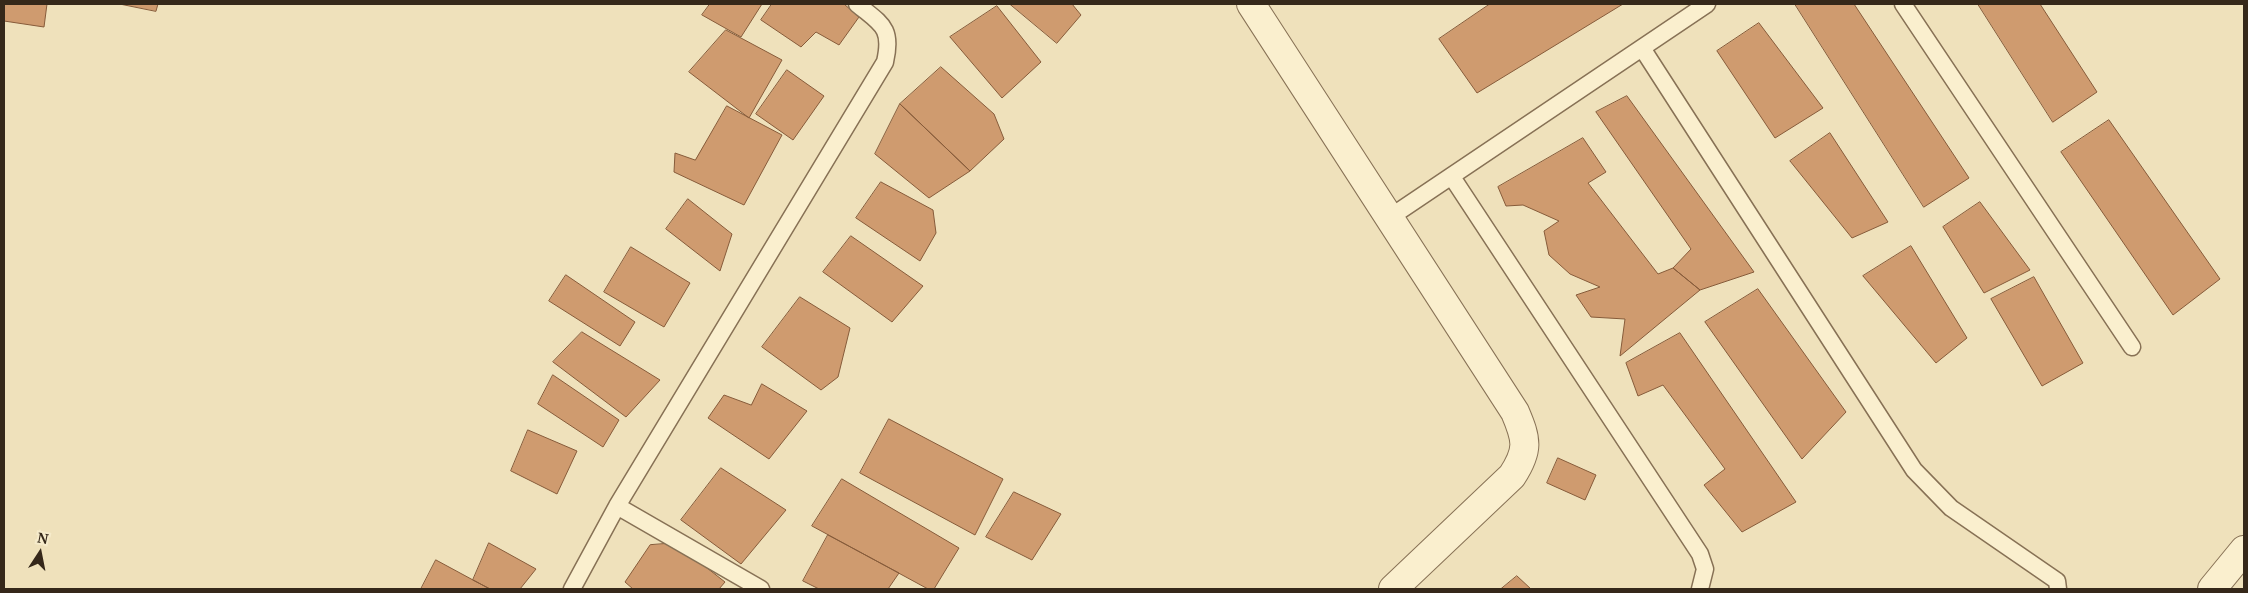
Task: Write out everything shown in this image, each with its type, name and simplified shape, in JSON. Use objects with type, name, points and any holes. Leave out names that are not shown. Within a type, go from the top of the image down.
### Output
[{"type":"street","points":[[1251,4],[1514,412],[1526,437],[1522,460],[1512,476],[1393,589]]},
{"type":"street","points":[[2212,589],[2244,550]]},
{"type":"lane","points":[[572,589],[617,506],[886,62],[889,45],[884,27],[856,4]]},
{"type":"lane","points":[[1389,218],[1707,4]]},
{"type":"lane","points":[[1903,4],[2132,347]]},
{"type":"lane","points":[[1642,48],[1914,470],[1951,508],[2041,568],[2057,581],[2058,589]]},
{"type":"lane","points":[[1452,177],[1700,554],[1705,569],[1700,589]]},
{"type":"lane","points":[[617,506],[761,589]]},
{"type":"building","points":[[4,4],[47,4],[44,27],[4,21]]},
{"type":"building","points":[[120,4],[158,4],[156,11]]},
{"type":"building","points":[[710,4],[762,4],[741,37],[702,15]]},
{"type":"building","points":[[772,4],[844,4],[859,17],[839,45],[816,32],[801,47],[761,20]]},
{"type":"building","points":[[1010,4],[1072,4],[1081,15],[1057,43]]},
{"type":"building","points":[[1490,4],[1623,4],[1477,93],[1439,39]]},
{"type":"building","points":[[1795,4],[1854,4],[1969,178],[1924,207]]},
{"type":"building","points":[[1978,4],[2040,4],[2097,92],[2053,122]]},
{"type":"building","points":[[997,6],[1041,62],[1002,98],[950,37]]},
{"type":"building","points":[[1759,23],[1823,108],[1775,138],[1717,51]]},
{"type":"building","points":[[726,30],[782,60],[749,118],[689,72]]},
{"type":"building","points":[[941,67],[994,114],[1004,139],[970,171],[900,104]]},
{"type":"building","points":[[787,70],[824,96],[793,140],[756,114]]},
{"type":"building","points":[[1627,96],[1754,272],[1700,290],[1673,268],[1691,249],[1596,112]]},
{"type":"building","points":[[900,104],[970,171],[929,198],[875,154]]},
{"type":"building","points":[[727,106],[782,135],[744,205],[674,172],[675,153],[695,160]]},
{"type":"building","points":[[2109,120],[2220,279],[2173,315],[2061,152]]},
{"type":"building","points":[[1830,133],[1888,222],[1852,238],[1790,161]]},
{"type":"building","points":[[1583,138],[1606,172],[1588,183],[1658,274],[1673,268],[1700,290],[1620,356],[1625,319],[1591,317],[1576,295],[1600,287],[1570,274],[1549,255],[1544,231],[1559,221],[1523,205],[1506,206],[1498,187]]},
{"type":"building","points":[[881,182],[933,210],[936,233],[920,261],[856,218]]},
{"type":"building","points":[[688,199],[732,234],[720,271],[666,229]]},
{"type":"building","points":[[1980,202],[2030,270],[1984,293],[1943,227]]},
{"type":"building","points":[[851,236],[923,286],[892,322],[823,272]]},
{"type":"building","points":[[1911,246],[1967,338],[1936,363],[1863,276]]},
{"type":"building","points":[[631,247],[690,283],[664,327],[604,292]]},
{"type":"building","points":[[566,275],[635,322],[620,346],[549,301]]},
{"type":"building","points":[[2034,277],[2083,363],[2042,386],[1991,299]]},
{"type":"building","points":[[1758,289],[1846,412],[1802,459],[1705,322]]},
{"type":"building","points":[[800,297],[850,328],[838,377],[821,390],[762,347]]},
{"type":"building","points":[[582,332],[660,380],[626,417],[553,362]]},
{"type":"building","points":[[1680,333],[1796,502],[1742,532],[1704,485],[1725,469],[1663,385],[1638,396],[1626,363]]},
{"type":"building","points":[[553,375],[619,420],[603,447],[538,404]]},
{"type":"building","points":[[762,384],[807,411],[769,459],[708,418],[724,395],[751,405]]},
{"type":"building","points":[[889,419],[1003,479],[975,535],[860,473]]},
{"type":"building","points":[[528,430],[577,451],[557,494],[511,471]]},
{"type":"building","points":[[1558,458],[1596,475],[1585,500],[1547,483]]},
{"type":"building","points":[[721,468],[786,510],[741,564],[681,520]]},
{"type":"building","points":[[842,479],[959,548],[934,589],[928,589],[812,526]]},
{"type":"building","points":[[1014,492],[1061,514],[1032,560],[986,537]]},
{"type":"building","points":[[828,535],[899,573],[888,589],[819,589],[803,581]]},
{"type":"building","points":[[489,543],[536,569],[520,589],[490,589],[473,580]]},
{"type":"building","points":[[675,543],[725,582],[719,589],[633,589],[625,582],[650,545]]},
{"type":"building","points":[[436,560],[473,580],[490,589],[421,589]]},
{"type":"building","points":[[1517,576],[1531,589],[1501,589]]}]
